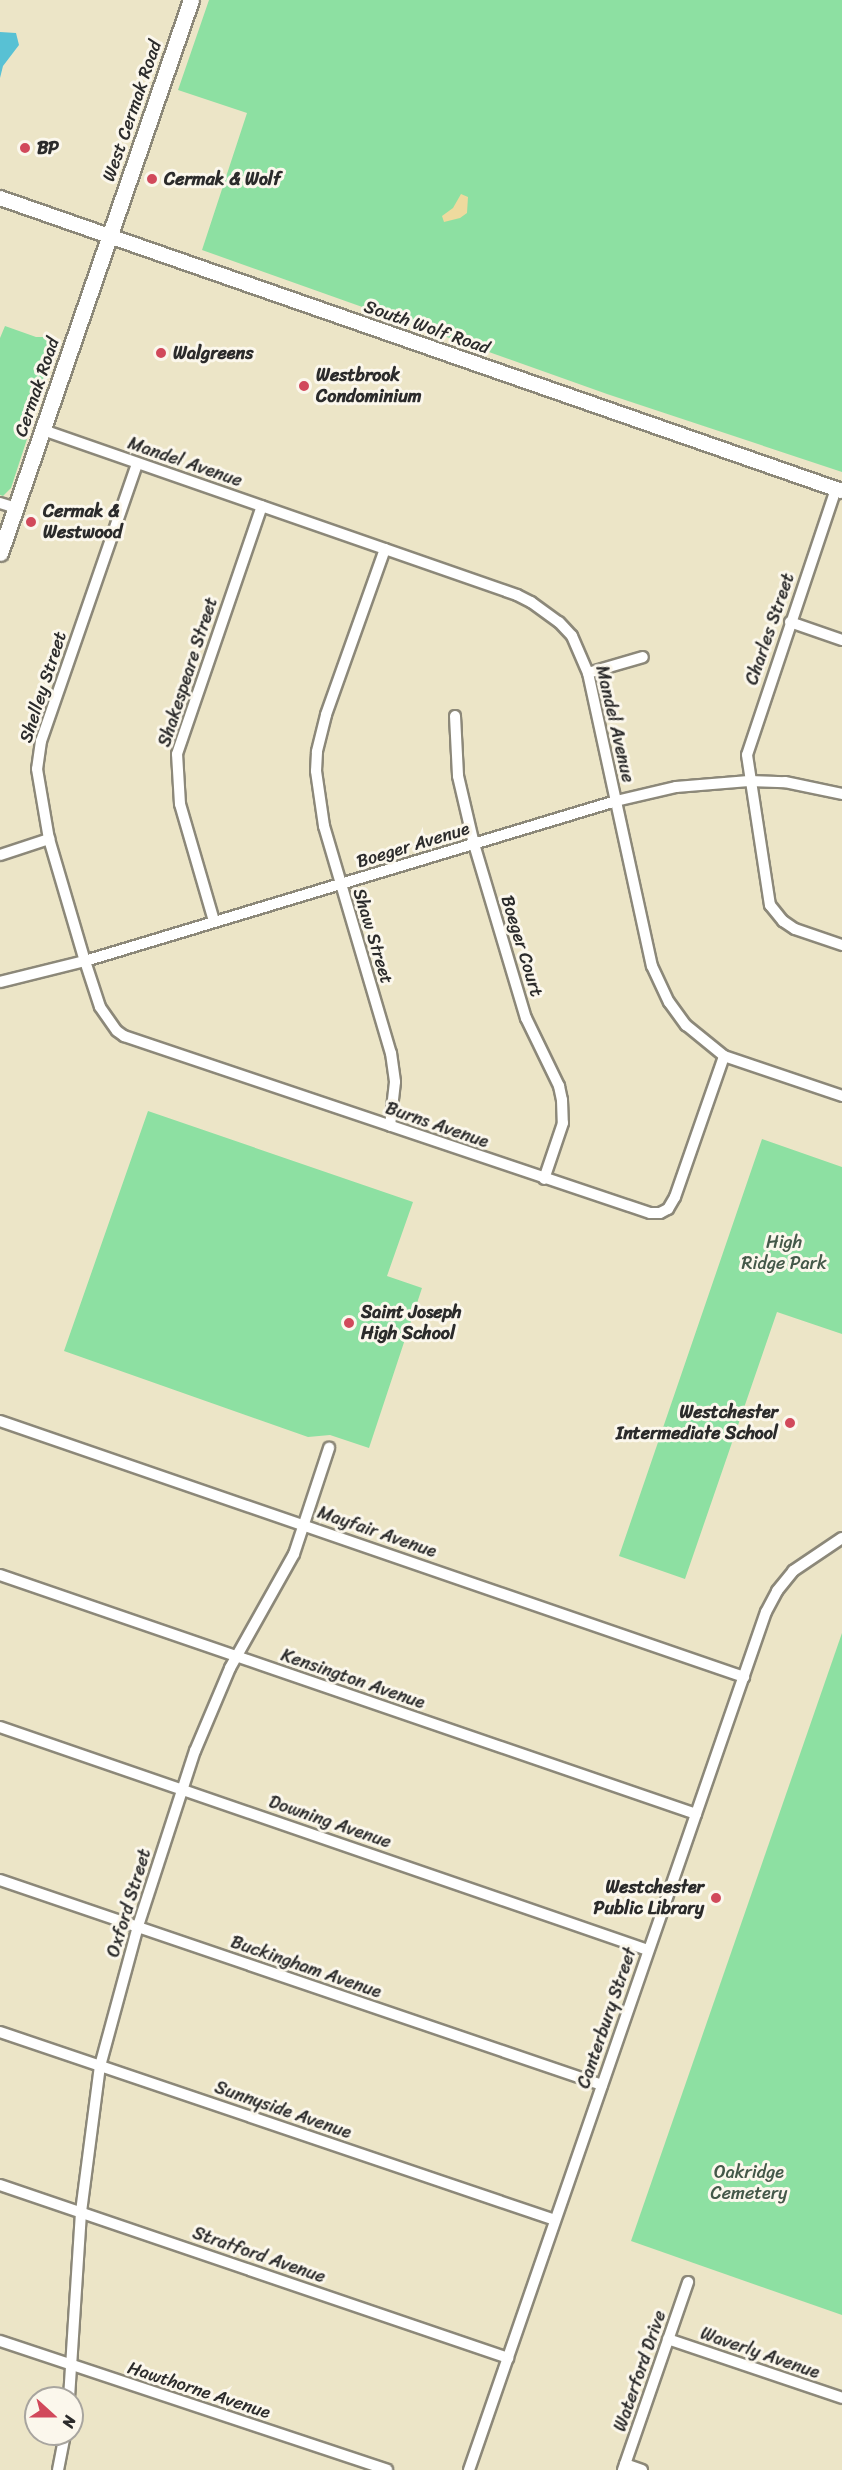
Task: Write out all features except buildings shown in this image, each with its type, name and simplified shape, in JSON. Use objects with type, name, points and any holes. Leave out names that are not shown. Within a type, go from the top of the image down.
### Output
[{"type":"main road","name":"West Cermak Road","points":[[110,235],[191,0]]},
{"type":"main road","name":"South Wolf Road","points":[[0,198],[839,490]]},
{"type":"main road","name":"Cermak Road","points":[[0,553],[110,235]]},
{"type":"street","name":"Mandel Avenue","points":[[42,430],[531,602],[559,622],[572,636],[588,673],[650,957],[659,984],[686,1025],[724,1056],[842,1096]]},
{"type":"street","name":"Shelley Street","points":[[85,961],[49,839],[37,769],[41,741],[137,464]]},
{"type":"street","name":"Charles Street","points":[[839,490],[790,622],[748,747],[749,782],[770,905],[783,921],[795,929],[842,945]]},
{"type":"street","points":[[0,503],[16,508]]},
{"type":"street","name":"Shakespeare Street","points":[[214,921],[179,798],[177,754],[262,506]]},
{"type":"street","name":"Shaw Street","points":[[385,549],[326,715],[317,752],[319,807],[391,1053],[395,1082],[390,1126]]},
{"type":"street","points":[[790,622],[842,640]]},
{"type":"street","points":[[588,673],[643,657]]},
{"type":"street","name":"Boeger Court","points":[[455,716],[458,776],[474,844],[526,1018],[559,1086],[562,1100],[563,1123],[544,1179]]},
{"type":"street","name":"Boeger Avenue","points":[[0,982],[85,961],[616,801],[676,787],[749,782],[809,785],[842,794]]},
{"type":"street","points":[[0,855],[49,839]]},
{"type":"street","name":"Burns Avenue","points":[[85,961],[100,1007],[110,1024],[124,1036],[650,1213],[660,1213],[668,1209],[675,1197],[724,1056]]},
{"type":"street","name":"Mayfair Avenue","points":[[0,1421],[744,1677]]},
{"type":"street","name":"Oxford Street","points":[[70,2386],[81,2212],[100,2066],[138,1926],[182,1789],[211,1713],[236,1657],[294,1554],[302,1524],[329,1448]]},
{"type":"street","name":"Canterbury Street","points":[[469,2470],[766,1612],[783,1582],[801,1564],[842,1538]]},
{"type":"street","name":"Kensington Avenue","points":[[0,1575],[696,1814]]},
{"type":"street","name":"Downing Avenue","points":[[0,1727],[648,1950]]},
{"type":"street","name":"Buckingham Avenue","points":[[0,1880],[602,2085]]},
{"type":"street","name":"Sunnyside Avenue","points":[[0,2032],[555,2220]]},
{"type":"street","name":"Stratford Avenue","points":[[0,2185],[508,2358]]},
{"type":"street","name":"Waterford Drive","points":[[624,2467],[688,2282]]},
{"type":"street","name":"Waverly Avenue","points":[[668,2339],[842,2398]]},
{"type":"street","name":"Hawthorne Avenue","points":[[0,2341],[387,2470]]},
{"type":"street","points":[[58,2470],[63,2446]]},
{"type":"street","points":[[624,2467],[642,2470]]},
{"type":"green space","points":[[209,0],[842,0],[842,472],[607,394],[202,250],[247,113],[178,90]]},
{"type":"green space","points":[[5,326],[36,337],[53,337],[58,344],[11,488],[3,496],[0,495],[0,338]]},
{"type":"green space","points":[[148,1111],[413,1202],[387,1276],[422,1288],[369,1448],[330,1435],[308,1437],[64,1351]]},
{"type":"green space","name":"High Ridge Park","points":[[762,1139],[842,1167],[842,1334],[777,1312],[685,1579],[619,1556]]},
{"type":"green space","name":"Oakridge Cemetery","points":[[842,1633],[842,2315],[631,2241]]},
{"type":"sand","points":[[461,194],[468,197],[467,213],[460,218],[444,222],[442,216],[453,208]]},
{"type":"water","points":[[0,32],[16,33],[19,45],[3,66],[0,78]]},
{"type":"place","name":"BP","points":[[25,148]]},
{"type":"place","name":"Cermak & Wolf","points":[[152,179]]},
{"type":"place","name":"Walgreens","points":[[161,353]]},
{"type":"place","name":"Westbrook Condominium","points":[[304,386]]},
{"type":"place","name":"Cermak & Westwood","points":[[31,522]]},
{"type":"place","name":"Saint Joseph High School","points":[[349,1323]]},
{"type":"place","name":"Westchester Intermediate School","points":[[790,1423]]},
{"type":"place","name":"Westchester Public Library","points":[[716,1898]]}]
